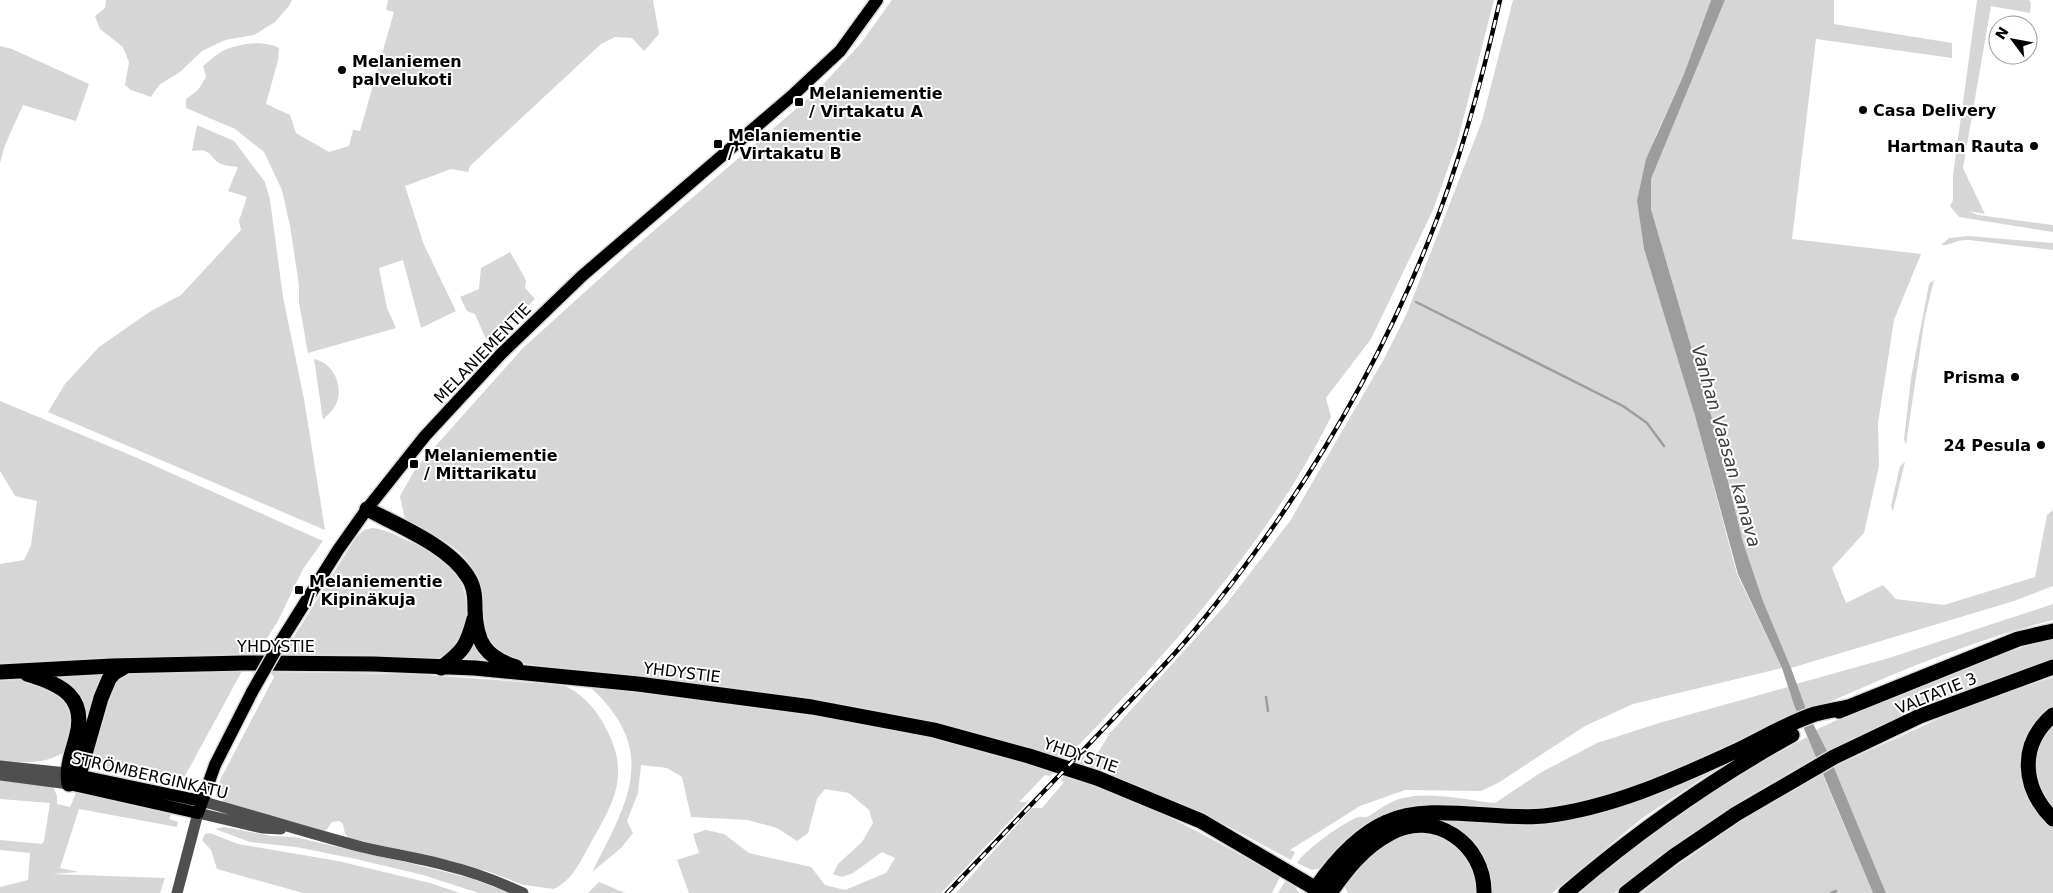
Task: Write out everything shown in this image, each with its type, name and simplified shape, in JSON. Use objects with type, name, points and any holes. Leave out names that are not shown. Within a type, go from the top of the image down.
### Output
[{"type":"highway","points":[[367,510],[429,542],[453,560],[469,578],[475,598],[479,640],[493,657],[504,663],[542,674]]},
{"type":"highway","points":[[440,668],[460,654],[469,638],[475,612]]},
{"type":"highway","points":[[1321,892],[1329,870],[1353,845],[1368,833],[1393,819],[1423,813],[1519,818],[1600,806],[1648,790],[1817,718],[2018,640],[2053,631]]},
{"type":"highway","name":"YHDYSTIE","points":[[0,672],[244,663],[370,664],[475,668],[638,684],[812,707],[934,730],[1029,756],[1097,778],[1201,821],[1321,892]]},
{"type":"highway","points":[[72,777],[109,678],[114,672],[126,666]]},
{"type":"highway","name":"VALTATIE 3","points":[[1626,893],[1674,856],[1736,814],[1834,757],[1920,716],[2053,667]]},
{"type":"highway","points":[[16,670],[59,685],[68,692],[75,702],[78,711],[72,777]]},
{"type":"highway","points":[[2053,715],[2034,740],[2028,765],[2033,794],[2053,819]]},
{"type":"highway","points":[[1566,893],[1639,833],[1701,788],[1799,726]]},
{"type":"highway","points":[[1321,892],[1376,841],[1391,832],[1419,826],[1432,826],[1446,830],[1467,846],[1480,865],[1484,877],[1484,893]]},
{"type":"main road","name":"MELANIEMENTIE","points":[[199,807],[226,740],[281,641],[338,550],[425,436],[501,354],[582,276],[801,88],[840,51],[877,0]]},
{"type":"main road","name":"STRÖMBERGINKATU","points":[[72,777],[199,807]]},
{"type":"street","name":"STRÖMBERGINKATU","points":[[0,766],[72,777]]},
{"type":"street","name":"STRÖMBERGINKATU","points":[[0,776],[72,777]]},
{"type":"street","name":"STRÖMBERGINKATU","points":[[199,807],[265,820],[290,829],[449,866],[495,881],[523,893]]},
{"type":"street","points":[[177,893],[199,807]]},
{"type":"shaded area","points":[[106,0],[292,0],[275,22],[254,35],[225,40],[202,51],[180,72],[159,85],[151,97],[131,90],[125,85],[129,62],[123,47],[100,29],[95,16],[105,8]]},
{"type":"shaded area","points":[[388,0],[653,0],[659,34],[644,51],[632,38],[615,37],[601,44],[470,166],[468,172],[451,169],[405,186],[424,245],[456,311],[421,328],[403,260],[379,268],[387,308],[396,328],[308,353],[299,303],[299,285],[290,226],[282,190],[264,152],[235,129],[186,108],[186,99],[198,90],[206,77],[203,66],[219,53],[245,44],[260,43],[273,46],[279,48],[278,60],[266,104],[290,115],[296,133],[329,152],[349,146],[353,130],[360,131],[394,12],[386,10]]},
{"type":"shaded area","points":[[892,0],[1494,0],[1457,143],[1433,210],[1371,339],[1326,398],[1331,417],[1306,463],[1279,506],[1218,590],[1116,706],[1080,744],[1069,751],[1074,753],[1066,760],[977,733],[873,710],[768,693],[581,672],[515,662],[497,651],[484,636],[480,619],[476,576],[466,560],[451,545],[405,520],[400,496],[416,468],[523,348],[629,252],[818,90],[861,43]]},
{"type":"shaded area","points":[[1513,0],[1711,0],[1684,74],[1656,135],[1637,201],[1644,249],[1695,416],[1737,574],[1782,668],[1633,704],[1585,726],[1498,783],[1481,791],[1405,790],[1360,806],[1290,850],[1295,852],[1291,860],[1220,822],[1076,764],[1083,756],[1093,760],[1110,733],[1227,603],[1290,521],[1385,357],[1407,313],[1482,121]]},
{"type":"shaded area","points":[[1711,0],[1725,0],[1651,179],[1651,209],[1714,425],[1743,542],[1763,601],[1807,712],[1827,751],[1886,893],[1873,893],[1794,705],[1782,668],[1738,574],[1695,416],[1644,249],[1637,201],[1646,159],[1684,74]]},
{"type":"shaded area","points":[[1725,0],[1834,0],[1834,24],[1952,43],[1952,58],[1816,39],[1792,239],[1921,254],[1894,320],[1878,423],[1879,466],[1864,533],[1832,568],[1846,603],[1883,585],[1896,599],[1944,605],[2035,577],[2047,515],[2053,510],[2053,586],[2014,601],[1791,668],[1763,601],[1743,542],[1714,425],[1651,209],[1651,179]]},
{"type":"shaded area","points":[[1977,0],[2029,0],[2031,3],[2030,13],[1991,6],[1963,168],[1985,214],[1968,211],[1978,215],[2053,225],[2053,232],[1959,217],[1950,206],[1953,200],[1953,175]]},
{"type":"shaded area","points":[[0,46],[12,49],[89,84],[76,121],[23,105],[5,145],[0,163]]},
{"type":"shaded area","points":[[197,125],[234,141],[265,182],[270,200],[283,297],[304,399],[325,530],[48,412],[65,384],[99,347],[151,311],[181,295],[241,230],[239,221],[247,197],[228,191],[238,167],[227,166],[217,162],[204,150],[192,151]]},
{"type":"shaded area","points":[[1968,236],[2053,243],[2053,250],[1969,240],[1960,240],[1947,245],[1941,245],[1949,238]]},
{"type":"shaded area","points":[[510,252],[526,280],[525,288],[535,299],[488,344],[475,314],[467,311],[460,297],[479,289],[481,268]]},
{"type":"shaded area","points":[[1934,280],[1925,317],[1906,444],[1904,439],[1911,378],[1929,284]]},
{"type":"shaded area","points":[[314,359],[321,361],[331,370],[335,375],[339,388],[336,405],[323,420]]},
{"type":"shaded area","points":[[0,401],[135,457],[323,541],[303,569],[278,621],[260,649],[257,649],[254,655],[0,665],[0,564],[24,560],[31,545],[37,501],[15,496],[0,471]]},
{"type":"shaded area","points":[[1905,462],[1893,511],[1891,506],[1900,466]]},
{"type":"shaded area","points":[[372,528],[390,533],[431,551],[457,573],[464,592],[467,613],[464,634],[459,645],[440,660],[278,657],[281,650],[285,651],[356,537],[364,530]]},
{"type":"shaded area","points":[[2053,604],[2053,620],[1959,649],[1867,685],[1807,712],[1796,684],[1889,658]]},
{"type":"shaded area","points":[[473,632],[496,665],[460,661]]},
{"type":"shaded area","points":[[2053,639],[2053,660],[1940,701],[1827,751],[1816,730],[1898,691],[2020,648]]},
{"type":"shaded area","points":[[242,671],[185,776],[97,768],[60,754],[39,761],[0,761],[0,681],[94,675]]},
{"type":"shaded area","points":[[270,672],[413,674],[563,685],[575,691],[590,705],[602,721],[611,739],[618,771],[613,799],[607,814],[575,871],[566,881],[554,889],[524,885],[487,871],[349,838],[345,834],[343,824],[339,821],[332,822],[324,831],[225,803],[219,793],[220,780],[274,677]]},
{"type":"shaded area","points":[[2053,677],[2053,710],[2023,776],[2030,801],[2053,826],[2053,893],[1886,893],[1833,767],[1960,709]]},
{"type":"shaded area","points":[[590,687],[738,703],[836,718],[934,737],[982,749],[1054,772],[1050,776],[1045,775],[1019,802],[1028,802],[941,893],[689,893],[677,860],[699,853],[693,834],[706,830],[724,834],[749,853],[811,867],[825,885],[845,890],[886,873],[895,858],[882,852],[853,873],[842,877],[833,874],[838,864],[862,842],[873,823],[869,810],[849,793],[825,789],[817,799],[808,833],[797,841],[777,828],[748,820],[691,817],[682,777],[667,768],[641,765],[638,793],[627,821],[633,833],[621,848],[592,872],[617,823],[626,800],[631,777],[631,755],[625,733],[612,710]]},
{"type":"shaded area","points":[[1788,687],[1798,716],[1640,788],[1538,813],[1426,807],[1321,868],[1312,870],[1297,863],[1316,844],[1344,824],[1358,817],[1369,816],[1398,799],[1425,795],[1495,803],[1540,773],[1597,743],[1659,723]]},
{"type":"shaded area","points":[[2053,722],[2053,811],[2037,778],[2034,759],[2039,741]]},
{"type":"shaded area","points":[[1807,737],[1816,757],[1734,805],[1614,893],[1576,893],[1655,829],[1723,783]]},
{"type":"shaded area","points":[[1730,760],[1641,819],[1552,893],[1488,893],[1489,880],[1438,824],[1434,816],[1570,818],[1611,809]]},
{"type":"shaded area","points":[[1822,773],[1873,893],[1642,893],[1662,876],[1757,810]]},
{"type":"shaded area","points":[[1065,775],[1093,784],[1148,807],[1280,877],[1272,893],[956,893],[1032,808],[1042,808],[1064,782],[1060,780]]},
{"type":"shaded area","points":[[0,779],[52,784],[57,796],[57,804],[70,807],[76,793],[82,791],[174,809],[169,819],[178,822],[177,827],[79,809],[60,868],[79,872],[52,874],[165,878],[160,893],[0,893],[0,887],[28,880],[30,853],[0,850],[0,840],[42,844],[50,803],[0,799]]},
{"type":"shaded area","points":[[224,827],[272,836],[294,837],[405,862],[470,878],[510,893],[479,893],[423,875],[356,859],[296,847],[250,842],[215,829]]},
{"type":"shaded area","points":[[1401,832],[1444,834],[1464,848],[1481,893],[1348,893],[1344,886],[1351,871]]},
{"type":"shaded area","points":[[210,833],[238,844],[338,861],[430,883],[460,893],[303,893],[217,869],[211,850],[202,840],[205,834]]},
{"type":"shaded area","points":[[1286,880],[1294,885],[1299,893],[1278,893]]},
{"type":"shaded area","points":[[599,882],[625,893],[588,893]]},
{"type":"waterway","points":[[1416,302],[1623,406],[1647,423],[1664,446]]},
{"type":"waterway","points":[[1266,697],[1268,711]]},
{"type":"waterway","points":[[1831,893],[1836,891]]},
{"type":"railway","points":[[947,893],[1184,643],[1230,586],[1297,492],[1356,394],[1383,343],[1430,237],[1470,120],[1500,0]]},
{"type":"place","name":"Melaniemen palvelukoti","points":[[342,70]]},
{"type":"place","name":"Melaniementie / Virtakatu A","points":[[799,102]]},
{"type":"place","name":"Casa Delivery","points":[[1863,110]]},
{"type":"place","name":"Melaniementie / Virtakatu B","points":[[718,144]]},
{"type":"place","name":"Hartman Rauta","points":[[2034,146]]},
{"type":"place","name":"Prisma","points":[[2015,377]]},
{"type":"place","name":"24 Pesula","points":[[2041,445]]},
{"type":"place","name":"Melaniementie / Mittarikatu","points":[[414,464]]},
{"type":"place","name":"Melaniementie / Kipinäkuja","points":[[299,590]]},
{"type":"water label","name":"Vanhan Vaasan kanava","points":[[1726,446]]}]
